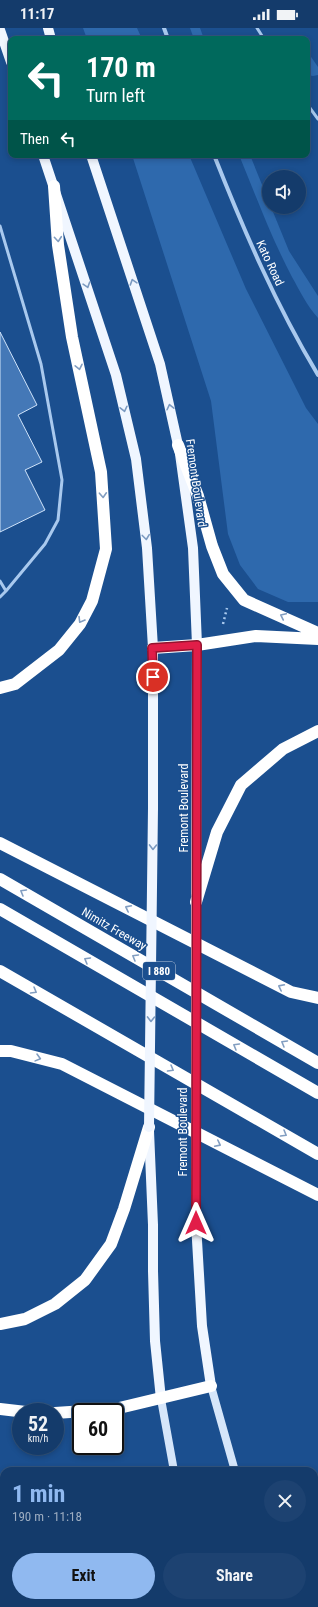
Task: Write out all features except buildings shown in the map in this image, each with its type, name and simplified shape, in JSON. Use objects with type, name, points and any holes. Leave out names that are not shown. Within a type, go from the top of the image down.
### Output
[{"type":"highway","points":[[0,688],[15,684],[58,650],[80,624],[92,601],[106,549],[102,472],[72,337],[58,245],[54,186]]},
{"type":"highway","points":[[178,445],[198,496],[212,546],[223,574],[244,600],[318,633]]},
{"type":"highway","points":[[152,648],[197,645],[256,636],[318,639]]},
{"type":"highway","points":[[196,902],[217,832],[241,785],[283,749],[318,731]]},
{"type":"highway","points":[[0,842],[291,992],[318,998]]},
{"type":"highway","name":"Nimitz Freeway","points":[[0,879],[318,1063]]},
{"type":"highway","name":"I 880","points":[[0,909],[318,1093]]},
{"type":"highway","points":[[0,972],[318,1154]]},
{"type":"highway","points":[[0,1051],[11,1051],[62,1064],[318,1195]]},
{"type":"highway","points":[[0,1324],[25,1319],[55,1304],[85,1280],[111,1244],[124,1208],[149,1127]]},
{"type":"highway","points":[[64,1412],[114,1409],[211,1386]]},
{"type":"highway","points":[[0,1409],[12,1410]]},
{"type":"main road","points":[[0,30],[8,53]]},
{"type":"main road","points":[[44,158],[116,375],[136,459],[147,548],[152,648],[153,808],[149,1127],[153,1225],[152,1271],[155,1341],[161,1399],[173,1467]]},
{"type":"main road","name":"Fremont Boulevard","points":[[92,158],[160,364],[178,445],[193,548],[197,645],[196,1223],[202,1326],[211,1386],[234,1467]]},
{"type":"street","name":"Kato Road","points":[[215,158],[242,225],[270,286],[300,346],[318,375]]},
{"type":"lane","points":[[310,108],[318,119]]},
{"type":"lane","points":[[0,226],[41,364],[62,480],[58,520],[45,544],[0,597]]},
{"type":"lane","points":[[0,581],[6,591]]},
{"type":"path","points":[[223,625],[227,607]]},
{"type":"shaded area","points":[[83,28],[137,28],[141,36],[86,36]]},
{"type":"shaded area","points":[[190,28],[200,28],[203,36],[193,36]]},
{"type":"shaded area","points":[[310,55],[318,67],[318,75],[310,76]]},
{"type":"shaded area","points":[[133,158],[190,158],[246,289],[306,408],[318,424],[318,602],[288,602],[258,589],[240,565],[228,534],[211,401]]},
{"type":"shaded area","points":[[240,158],[251,158],[262,185],[262,211]]},
{"type":"shaded area","points":[[263,214],[274,214],[289,251],[318,296],[318,318],[304,298],[277,247]]},
{"type":"route","points":[[153,677],[152,648],[197,645],[196,1223]]}]
